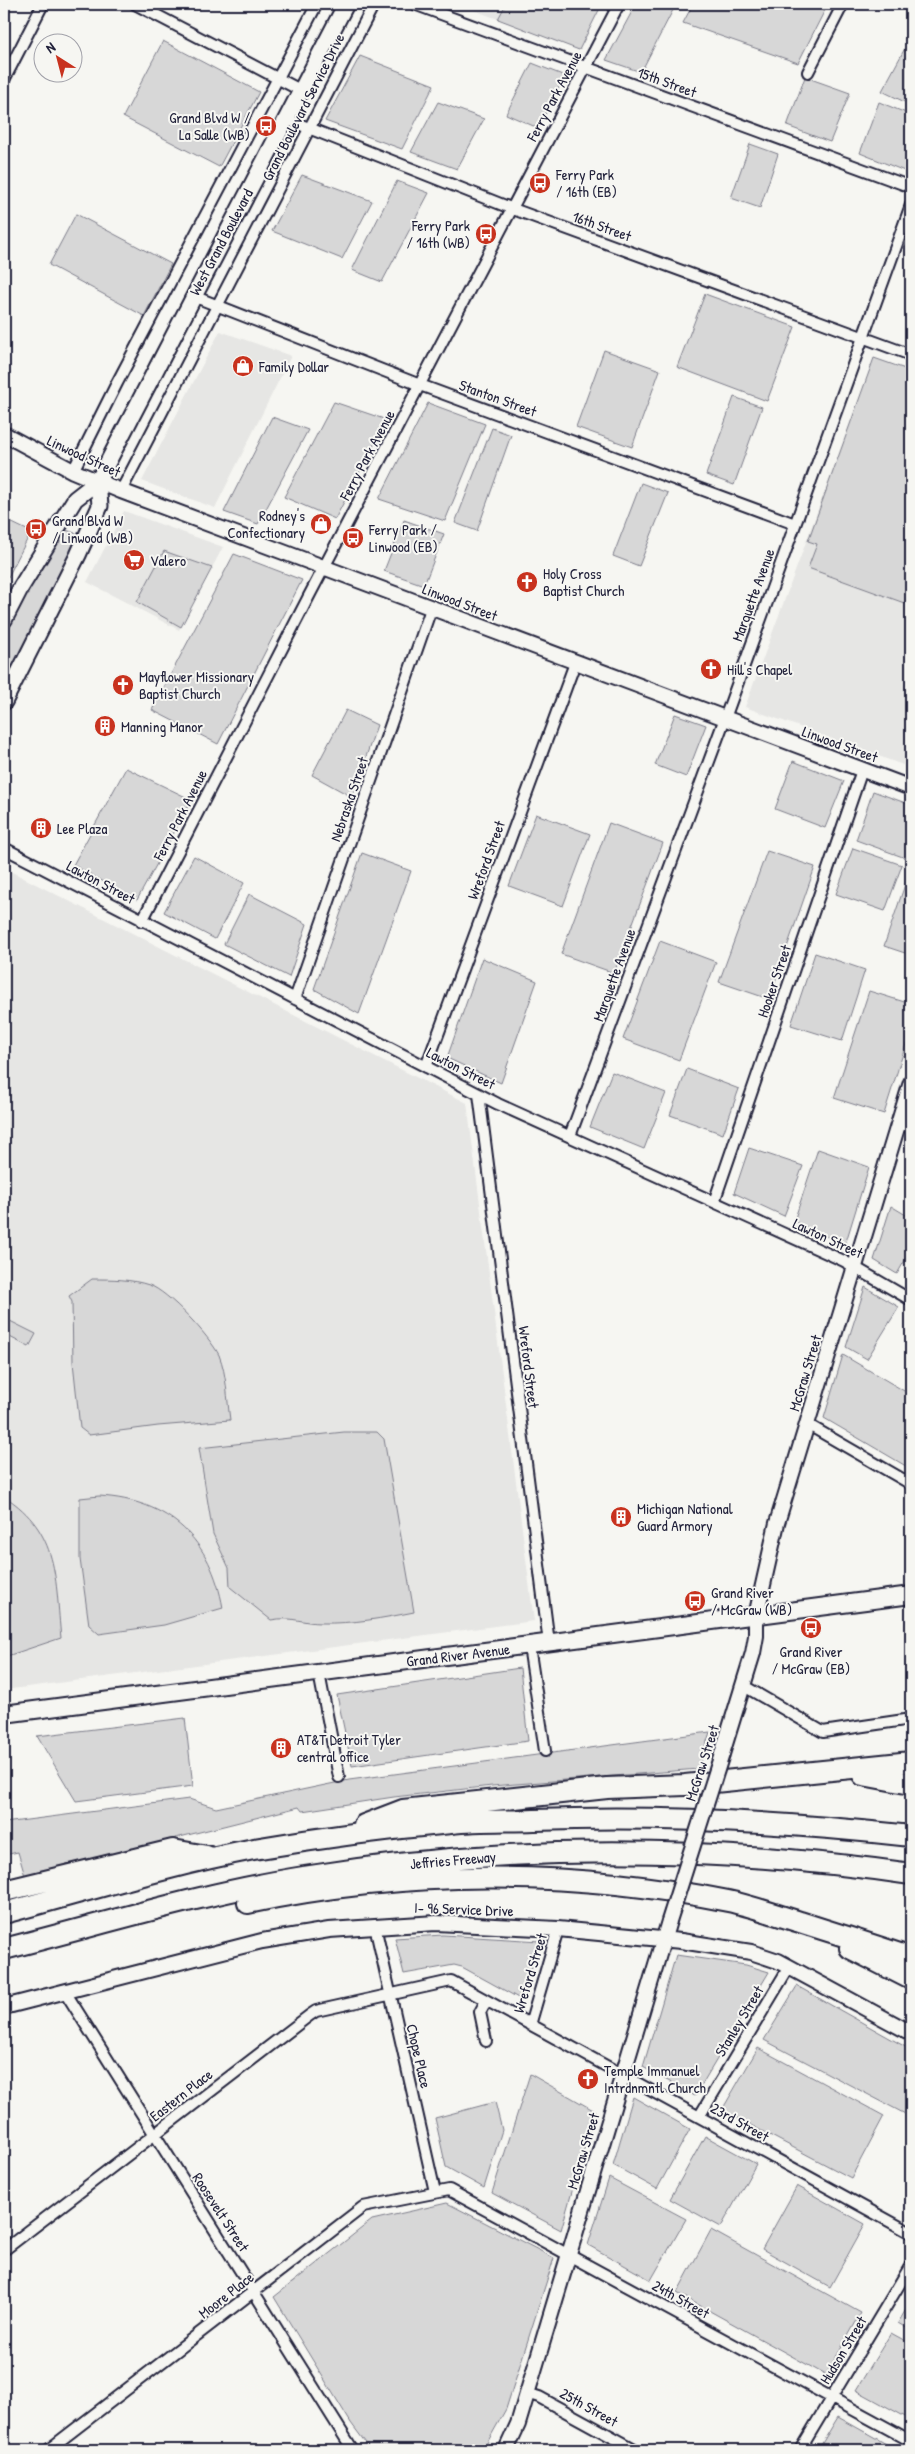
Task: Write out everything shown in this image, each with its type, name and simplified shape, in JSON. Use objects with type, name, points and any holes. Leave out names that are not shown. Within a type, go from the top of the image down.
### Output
[{"type":"highway","points":[[336,1836],[404,1810],[607,1788],[685,1785],[911,1762]]},
{"type":"highway","points":[[826,1770],[892,1778],[911,1784]]},
{"type":"highway","points":[[4,1913],[214,1857],[336,1836],[452,1822],[582,1818],[777,1824],[911,1836]]},
{"type":"highway","points":[[4,1891],[173,1850],[214,1857]]},
{"type":"highway","name":"Jeffries Freeway","points":[[4,1949],[184,1902],[303,1877],[389,1866],[555,1852],[638,1851],[718,1854],[840,1864],[911,1874]]},
{"type":"highway","points":[[128,1917],[189,1915],[270,1898],[356,1885],[431,1878],[501,1878],[630,1886],[688,1894],[761,1909],[911,1958]]},
{"type":"highway","points":[[802,1923],[829,1939],[911,1978]]},
{"type":"highway","points":[[4,1957],[27,1943]]},
{"type":"main road","name":"West Grand Boulevard","points":[[4,620],[21,587],[75,499],[98,481],[346,4]]},
{"type":"main road","points":[[4,702],[78,556],[100,506],[98,481]]},
{"type":"main road","name":"Grand River Avenue","points":[[4,1714],[911,1595]]},
{"type":"street","points":[[4,80],[43,4]]},
{"type":"street","points":[[135,4],[300,90]]},
{"type":"street","points":[[74,471],[117,384],[317,4]]},
{"type":"street","name":"Grand Boulevard Service Drive","points":[[121,490],[374,4]]},
{"type":"street","name":"15th Street","points":[[414,4],[911,187]]},
{"type":"street","name":"Ferry Park Avenue","points":[[142,921],[619,4]]},
{"type":"street","points":[[808,72],[843,4]]},
{"type":"street","name":"16th Street","points":[[286,119],[513,209],[911,355]]},
{"type":"street","name":"Marquette Avenue","points":[[570,1136],[725,718],[911,204]]},
{"type":"street","name":"Stanton Street","points":[[193,296],[420,385],[795,524]]},
{"type":"street","name":"Linwood Street","points":[[4,434],[74,471],[121,490],[324,569],[911,788]]},
{"type":"street","name":"Nebraska Street","points":[[295,999],[431,609]]},
{"type":"street","name":"Wreford Street","points":[[426,1067],[575,663]]},
{"type":"street","name":"Hooker Street","points":[[714,1202],[862,770]]},
{"type":"street","name":"Lawton Street","points":[[4,848],[479,1094],[854,1267],[911,1300]]},
{"type":"street","name":"McGraw Street","points":[[506,2450],[518,2424],[663,1939],[744,1686],[756,1636],[756,1616],[777,1523],[854,1267],[905,1125],[911,1082]]},
{"type":"street","name":"Wreford Street","points":[[479,1094],[549,1643]]},
{"type":"street","points":[[806,1424],[911,1484]]},
{"type":"street","points":[[529,1646],[545,1750]]},
{"type":"street","points":[[319,1673],[339,1777]]},
{"type":"street","points":[[744,1686],[822,1732],[911,1719]]},
{"type":"street","name":"I- 96 Service Drive","points":[[4,2007],[64,1990],[262,1941],[329,1930],[436,1923],[558,1929],[663,1939],[751,1952],[789,1967],[911,2033]]},
{"type":"street","name":"Chope Place","points":[[375,1926],[435,2192]]},
{"type":"street","name":"Wreford Street","points":[[530,2025],[558,1929]]},
{"type":"street","name":"Stanley Street","points":[[699,2117],[789,1967]]},
{"type":"street","name":"23rd Street","points":[[391,1994],[451,1981],[911,2233]]},
{"type":"street","name":"Roosevelt Street","points":[[64,1990],[353,2450]]},
{"type":"street","name":"Eastern Place","points":[[4,2250],[316,2011],[391,1994]]},
{"type":"street","points":[[486,2001],[480,2012],[486,2041]]},
{"type":"street","name":"24th Street","points":[[435,2192],[449,2190],[911,2441]]},
{"type":"street","name":"Moore Place","points":[[48,2450],[363,2207],[435,2192]]},
{"type":"street","name":"Hudson Street","points":[[800,2450],[911,2265]]},
{"type":"street","name":"25th Street","points":[[526,2393],[540,2397],[636,2450]]},
{"type":"shaded area","points":[[457,4],[506,4],[498,19]]},
{"type":"shaded area","points":[[506,4],[602,4],[579,50],[498,19]]},
{"type":"shaded area","points":[[636,4],[666,4],[674,8],[641,72],[606,60]]},
{"type":"shaded area","points":[[693,4],[828,4],[798,63],[683,23]]},
{"type":"shaded area","points":[[911,37],[911,105],[882,91]]},
{"type":"shaded area","points":[[163,41],[259,92],[219,167],[123,117]]},
{"type":"shaded area","points":[[360,56],[434,85],[402,149],[325,121]]},
{"type":"shaded area","points":[[532,63],[565,76],[538,128],[506,114]]},
{"type":"shaded area","points":[[805,77],[850,93],[830,142],[787,126]]},
{"type":"shaded area","points":[[438,102],[484,119],[457,169],[411,152]]},
{"type":"shaded area","points":[[879,102],[911,115],[911,166],[907,172],[860,153]]},
{"type":"shaded area","points":[[750,144],[778,154],[760,208],[731,198]]},
{"type":"shaded area","points":[[302,175],[372,201],[342,259],[272,231]]},
{"type":"shaded area","points":[[397,181],[429,193],[382,282],[352,270]]},
{"type":"shaded area","points":[[76,214],[171,264],[144,316],[49,265]]},
{"type":"shaded area","points":[[705,294],[795,327],[767,401],[677,367]]},
{"type":"shaded area","points":[[220,331],[291,356],[215,508],[142,481]]},
{"type":"shaded area","points":[[604,350],[660,370],[632,447],[576,427]]},
{"type":"shaded area","points":[[874,358],[911,371],[911,768],[745,707]]},
{"type":"shaded area","points":[[874,358],[911,371],[911,592],[907,604],[808,568],[817,544],[808,541]]},
{"type":"shaded area","points":[[734,397],[762,407],[734,485],[706,475]]},
{"type":"shaded area","points":[[334,402],[387,420],[335,519],[284,497]]},
{"type":"shaded area","points":[[428,403],[485,424],[445,521],[379,499]]},
{"type":"shaded area","points":[[272,417],[308,430],[258,524],[224,512]]},
{"type":"shaded area","points":[[492,428],[511,435],[477,531],[455,523]]},
{"type":"shaded area","points":[[641,483],[668,493],[639,566],[613,556]]},
{"type":"shaded area","points":[[124,511],[223,547],[179,630],[87,582]]},
{"type":"shaded area","points":[[4,519],[31,532],[4,585]]},
{"type":"shaded area","points":[[404,520],[444,534],[424,585],[384,571]]},
{"type":"shaded area","points":[[66,530],[75,533],[77,541],[4,690],[4,636],[55,540]]},
{"type":"shaded area","points":[[164,551],[212,568],[181,627],[137,602]]},
{"type":"shaded area","points":[[234,554],[302,580],[218,744],[152,710]]},
{"type":"shaded area","points":[[346,710],[377,725],[352,797],[312,775]]},
{"type":"shaded area","points":[[675,714],[706,725],[686,777],[655,765]]},
{"type":"shaded area","points":[[793,761],[844,781],[825,828],[775,809]]},
{"type":"shaded area","points":[[126,768],[192,800],[137,900],[73,865]]},
{"type":"shaded area","points":[[873,791],[911,805],[911,860],[856,840]]},
{"type":"shaded area","points":[[536,814],[590,834],[563,906],[509,886]]},
{"type":"shaded area","points":[[609,823],[663,843],[614,973],[561,954]]},
{"type":"shaded area","points":[[853,848],[902,865],[885,911],[836,894]]},
{"type":"shaded area","points":[[767,851],[815,867],[769,999],[719,982]]},
{"type":"shaded area","points":[[362,853],[411,871],[359,1014],[314,989]]},
{"type":"shaded area","points":[[194,856],[244,883],[215,939],[164,912]]},
{"type":"shaded area","points":[[4,868],[467,1103],[534,1621],[4,1690]]},
{"type":"shaded area","points":[[911,870],[911,955],[884,946]]},
{"type":"shaded area","points":[[249,894],[307,924],[289,977],[224,944]]},
{"type":"shaded area","points":[[660,941],[716,962],[679,1060],[623,1039]]},
{"type":"shaded area","points":[[815,953],[865,970],[842,1041],[791,1025]]},
{"type":"shaded area","points":[[482,958],[537,981],[501,1083],[447,1058]]},
{"type":"shaded area","points":[[869,991],[911,1004],[911,1028],[884,1114],[834,1098]]},
{"type":"shaded area","points":[[687,1069],[739,1089],[723,1134],[670,1115]]},
{"type":"shaded area","points":[[612,1072],[666,1093],[644,1149],[590,1127]]},
{"type":"shaded area","points":[[749,1148],[803,1166],[784,1216],[734,1193]]},
{"type":"shaded area","points":[[818,1149],[869,1167],[845,1245],[794,1221]]},
{"type":"shaded area","points":[[891,1206],[911,1218],[911,1250],[897,1274],[874,1260]]},
{"type":"shaded area","points":[[92,1279],[128,1280],[149,1285],[167,1296],[188,1315],[207,1337],[219,1355],[225,1379],[230,1420],[158,1426],[89,1435],[80,1428],[73,1362],[72,1302],[69,1296]]},
{"type":"shaded area","points":[[865,1287],[899,1307],[867,1359],[846,1347]]},
{"type":"shaded area","points":[[4,1318],[36,1334],[29,1347],[4,1334]]},
{"type":"shaded area","points":[[843,1355],[911,1395],[911,1469],[824,1418]]},
{"type":"shaded area","points":[[344,1432],[377,1432],[384,1439],[414,1612],[344,1623],[314,1623],[291,1619],[271,1620],[230,1587],[229,1568],[213,1534],[199,1448]]},
{"type":"shaded area","points":[[4,1496],[22,1510],[36,1525],[45,1541],[55,1577],[61,1638],[4,1657]]},
{"type":"shaded area","points":[[99,1496],[124,1499],[147,1506],[166,1515],[183,1528],[209,1562],[223,1608],[164,1625],[99,1634],[89,1625],[80,1559],[80,1498]]},
{"type":"shaded area","points":[[520,1668],[528,1741],[352,1766],[337,1695]]},
{"type":"shaded area","points":[[185,1718],[193,1786],[76,1801],[37,1736]]},
{"type":"shaded area","points":[[710,1732],[698,1769],[492,1786],[394,1797],[302,1811],[299,1807],[25,1876],[18,1852],[4,1855],[4,1823],[189,1799],[216,1808],[349,1780]]},
{"type":"shaded area","points":[[443,1935],[540,1941],[522,2000],[462,1967],[454,1965],[404,1974],[395,1938]]},
{"type":"shaded area","points":[[676,1955],[746,1965],[769,1972],[695,2096],[643,2067]]},
{"type":"shaded area","points":[[797,1986],[911,2050],[911,2117],[764,2040]]},
{"type":"shaded area","points":[[758,2048],[884,2116],[851,2178],[722,2110]]},
{"type":"shaded area","points":[[530,2074],[595,2111],[561,2230],[492,2193]]},
{"type":"shaded area","points":[[633,2097],[690,2129],[657,2189],[613,2165]]},
{"type":"shaded area","points":[[495,2102],[502,2130],[484,2188],[446,2167],[435,2118]]},
{"type":"shaded area","points":[[705,2136],[756,2164],[721,2227],[670,2199]]},
{"type":"shaded area","points":[[609,2178],[686,2219],[651,2280],[588,2245]]},
{"type":"shaded area","points":[[797,2186],[865,2224],[830,2287],[762,2249]]},
{"type":"shaded area","points":[[447,2203],[554,2258],[506,2409],[483,2450],[371,2450],[351,2423],[274,2297],[372,2220]]},
{"type":"shaded area","points":[[711,2230],[861,2313],[826,2375],[677,2293]]},
{"type":"shaded area","points":[[911,2301],[911,2331],[898,2323]]},
{"type":"shaded area","points":[[891,2333],[911,2344],[911,2420],[856,2390]]},
{"type":"shaded area","points":[[838,2417],[897,2450],[818,2450]]},
{"type":"place","name":"Grand Blvd W / La Salle (WB)","points":[[266,126]]},
{"type":"place","name":"Ferry Park / 16th (EB)","points":[[540,183]]},
{"type":"place","name":"Ferry Park / 16th (WB)","points":[[486,234]]},
{"type":"place","name":"Family Dollar","points":[[243,366]]},
{"type":"place","name":"Rodney's Confectionary","points":[[321,524]]},
{"type":"place","name":"Grand Blvd W / Linwood (WB)","points":[[36,529]]},
{"type":"place","name":"Ferry Park / Linwood (EB)","points":[[353,538]]},
{"type":"place","name":"Valero","points":[[134,560]]},
{"type":"place","name":"Holy Cross Baptist Church","points":[[527,582]]},
{"type":"place","name":"Hill's Chapel","points":[[711,669]]},
{"type":"place","name":"Mayflower Missionary Baptist Church","points":[[123,685]]},
{"type":"place","name":"Manning Manor","points":[[105,726]]},
{"type":"place","name":"Lee Plaza","points":[[41,828]]},
{"type":"place","name":"Michigan National Guard Armory","points":[[621,1517]]},
{"type":"place","name":"Grand River / McGraw (WB)","points":[[695,1601]]},
{"type":"place","name":"Grand River / McGraw (EB)","points":[[811,1628]]},
{"type":"place","name":"AT&T Detroit Tyler central office","points":[[281,1748]]},
{"type":"place","name":"Temple Immanuel Intrdnmntl Church","points":[[588,2079]]}]
